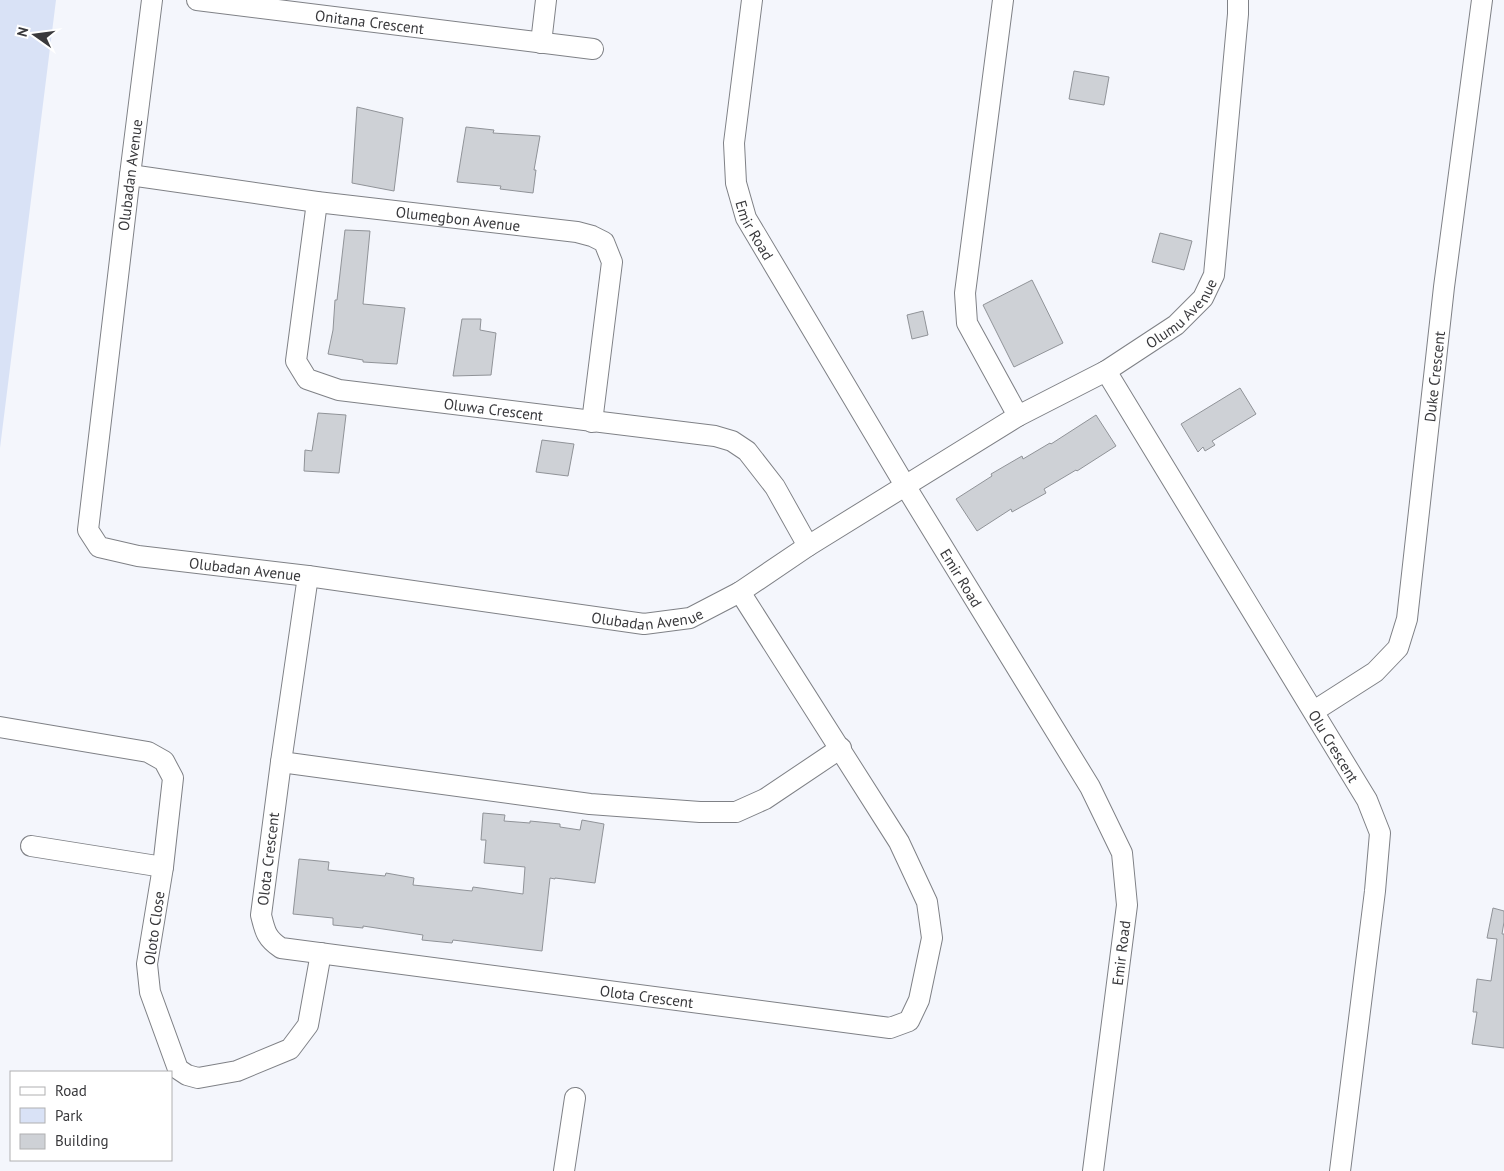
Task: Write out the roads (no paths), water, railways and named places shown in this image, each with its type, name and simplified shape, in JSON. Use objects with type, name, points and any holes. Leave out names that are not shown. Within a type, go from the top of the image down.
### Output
[{"type":"street","name":"Olubadan Avenue","points":[[152,0],[88,530],[100,547],[138,556],[308,576],[644,624],[690,618],[740,592],[808,546],[906,487]]},
{"type":"street","name":"Onitana Crescent","points":[[197,0],[593,50]]},
{"type":"street","points":[[541,43],[546,0]]},
{"type":"street","name":"Emir Road","points":[[752,0],[734,143],[736,183],[746,218],[906,487],[1090,787],[1122,853],[1127,905],[1093,1171]]},
{"type":"street","points":[[1003,0],[965,293],[967,324],[1018,416]]},
{"type":"street","name":"Olumu Avenue","points":[[906,487],[1018,416],[1106,371],[1176,325],[1203,298],[1214,275],[1238,0]]},
{"type":"street","name":"Duke Crescent","points":[[1314,712],[1375,672],[1398,648],[1407,619],[1444,288],[1482,0]]},
{"type":"street","name":"Olumegbon Avenue","points":[[130,175],[317,202],[578,232],[604,242],[612,262],[592,422]]},
{"type":"street","name":"Oluwa Crescent","points":[[317,202],[296,361],[307,379],[339,390],[715,436],[732,441],[747,451],[775,487],[808,546]]},
{"type":"street","name":"Olu Crescent","points":[[1106,371],[1367,800],[1380,833],[1375,891],[1340,1171]]},
{"type":"street","name":"Olota Crescent","points":[[308,576],[261,915],[265,932],[272,942],[281,948],[869,1026],[890,1028],[896,1026],[909,1020],[919,1000],[932,938],[927,902],[899,842],[841,748],[740,592]]},
{"type":"street","name":"Oloto Close","points":[[0,727],[148,752],[164,760],[174,778],[163,867],[147,964],[150,992],[178,1068],[187,1075],[198,1078],[237,1071],[290,1049],[308,1025],[321,953]]},
{"type":"street","points":[[281,762],[598,805],[700,812],[736,812],[765,799],[841,748]]},
{"type":"street","points":[[31,846],[163,867]]},
{"type":"street","points":[[564,1171],[575,1098]]}]
